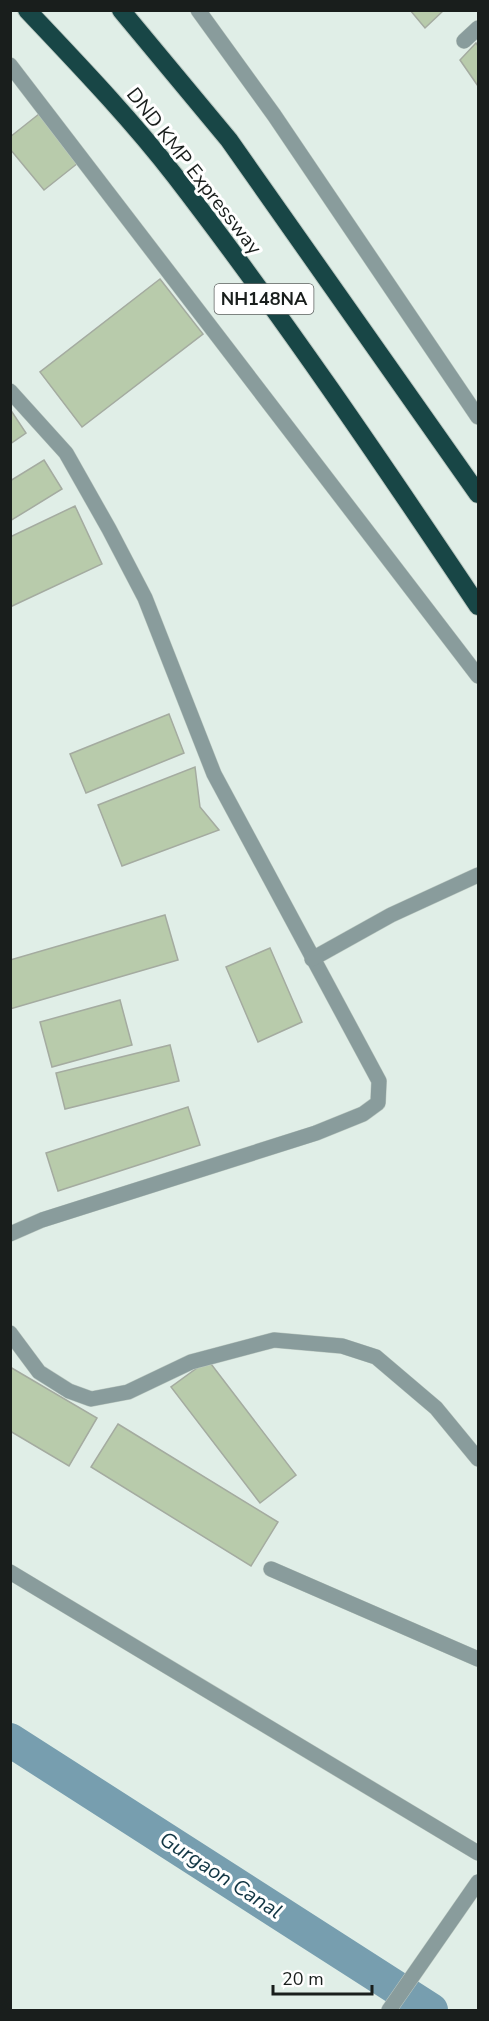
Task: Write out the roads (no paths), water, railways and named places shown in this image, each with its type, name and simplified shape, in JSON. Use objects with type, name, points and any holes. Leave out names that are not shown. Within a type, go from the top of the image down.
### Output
[{"type":"highway","name":"DND KMP Expressway","points":[[27,10],[103,91],[174,176],[369,443],[478,606]]},
{"type":"highway","name":"NH148NA","points":[[121,10],[229,140],[478,494]]},
{"type":"street","points":[[198,10],[274,115],[478,417]]},
{"type":"street","points":[[464,41],[478,28]]},
{"type":"street","points":[[10,64],[478,676]]},
{"type":"street","points":[[10,391],[66,453],[146,598],[214,774],[379,1081],[378,1103],[363,1114],[316,1133],[42,1220],[10,1234]]},
{"type":"street","points":[[312,958],[391,915],[478,875]]},
{"type":"street","points":[[10,1333],[39,1372],[69,1390],[91,1399],[128,1392],[191,1362],[274,1340],[342,1346],[376,1357],[436,1408],[478,1459]]},
{"type":"street","points":[[271,1569],[478,1659]]},
{"type":"street","points":[[10,1572],[478,1853]]},
{"type":"street","points":[[389,2010],[478,1882]]},
{"type":"waterway","name":"Gurgaon Canal","points":[[10,1740],[431,2010]]}]
